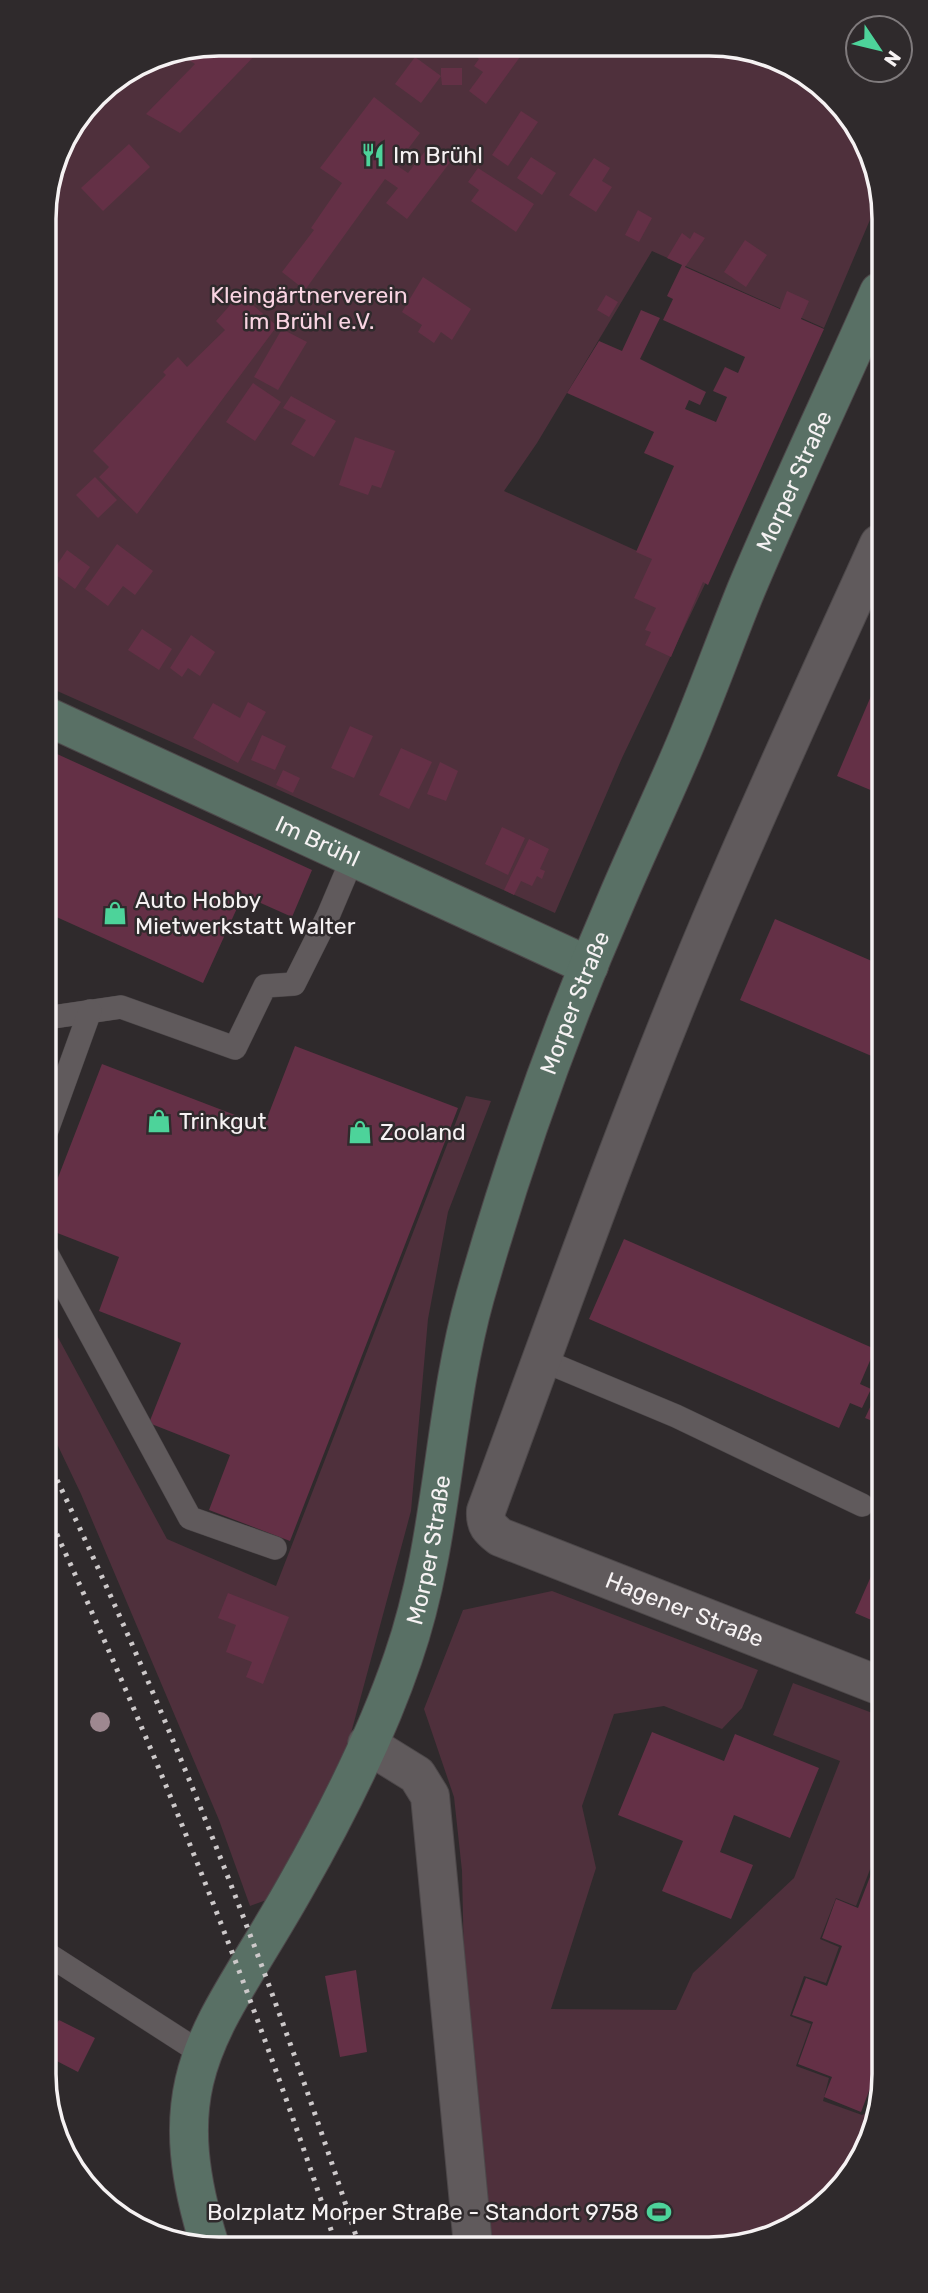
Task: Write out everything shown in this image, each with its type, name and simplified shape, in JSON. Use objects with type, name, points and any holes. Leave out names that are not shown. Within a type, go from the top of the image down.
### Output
[{"type":"main road","name":"Morper Straße","points":[[207,2237],[192,2181],[188,2116],[201,2053],[229,1996],[310,1861],[368,1744],[404,1655],[426,1579],[443,1489],[453,1397],[474,1300],[529,1130],[589,966],[687,740],[746,591],[872,308]]},
{"type":"main road","name":"Im Brühl","points":[[56,721],[589,966]]},
{"type":"street","points":[[542,1360],[710,923],[872,560]]},
{"type":"street","name":"Hagener Straße","points":[[542,1360],[486,1511],[488,1527],[500,1537],[872,1683]]},
{"type":"street","points":[[368,1744],[417,1775],[430,1796],[472,2237]]},
{"type":"lane","points":[[56,1017],[121,1007],[235,1048],[265,986],[293,984],[328,916],[353,857]]},
{"type":"lane","points":[[56,1105],[90,1012]]},
{"type":"lane","points":[[56,1271],[190,1518],[275,1548]]},
{"type":"lane","points":[[542,1360],[676,1416],[862,1505]]},
{"type":"lane","points":[[56,1960],[201,2053]]},
{"type":"green space","name":"Kleingärtnerverein im Brühl e.V.","points":[[219,56],[730,57],[771,68],[808,90],[838,120],[860,157],[871,198],[872,216],[824,328],[652,251],[537,443],[504,491],[706,582],[622,758],[555,913],[56,690],[57,198],[68,157],[96,112],[112,96],[157,68],[187,59]]},
{"type":"green space","points":[[466,1096],[491,1101],[448,1212],[428,1319],[411,1511],[347,1748],[272,1898],[250,1906],[219,1820],[81,1494],[56,1442],[56,1334],[167,1539],[276,1586]]},
{"type":"green space","points":[[552,1591],[758,1670],[742,1708],[722,1729],[664,1706],[614,1714],[582,1806],[596,1868],[551,2009],[676,2010],[693,1973],[794,1878],[840,1761],[773,1735],[793,1683],[872,1713],[872,1864],[856,1906],[836,1898],[820,1939],[839,1947],[826,1983],[804,1976],[790,2016],[811,2024],[796,2066],[829,2078],[823,2101],[862,2115],[867,2112],[860,2136],[838,2173],[816,2197],[781,2220],[730,2236],[483,2237],[466,2054],[462,1871],[454,1797],[424,1709],[463,1610]]},
{"type":"building","points":[[254,56],[180,133],[146,114],[195,64],[187,59]]},
{"type":"building","points":[[475,56],[521,56],[486,104],[469,91],[483,72],[474,66],[479,59]]},
{"type":"building","points":[[415,57],[441,76],[421,103],[395,84]]},
{"type":"building","points":[[441,68],[462,68],[462,85],[442,85]]},
{"type":"building","points":[[374,97],[420,133],[396,165],[408,173],[430,145],[451,161],[407,219],[386,203],[398,188],[385,179],[305,290],[282,272],[314,230],[311,228],[342,183],[320,168]]},
{"type":"building","points":[[521,111],[538,122],[508,166],[492,155]]},
{"type":"building","points":[[129,144],[150,167],[103,211],[81,188]]},
{"type":"building","points":[[531,157],[556,173],[542,195],[517,178]]},
{"type":"building","points":[[594,158],[610,168],[602,181],[612,187],[596,212],[569,195]]},
{"type":"building","points":[[478,168],[534,204],[516,232],[471,201],[479,190],[468,182]]},
{"type":"building","points":[[638,210],[652,218],[639,242],[625,235]]},
{"type":"building","points":[[694,232],[705,238],[685,267],[780,309],[787,291],[809,301],[801,319],[824,329],[708,585],[703,582],[671,657],[645,645],[651,632],[645,630],[656,608],[634,598],[652,559],[636,552],[674,466],[644,453],[654,432],[567,393],[599,341],[622,351],[641,310],[660,318],[640,359],[706,392],[700,405],[689,400],[685,409],[716,422],[727,397],[713,391],[725,367],[738,373],[745,357],[663,320],[673,299],[667,296],[682,265],[667,258],[682,233],[690,239]]},
{"type":"building","points":[[745,240],[767,255],[746,287],[724,272]]},
{"type":"building","points":[[423,277],[471,309],[452,340],[441,332],[434,343],[418,332],[422,325],[402,312]]},
{"type":"building","points":[[240,294],[277,326],[137,514],[99,477],[109,467],[93,451],[166,375],[163,372],[178,357],[187,367],[225,330],[216,321]]},
{"type":"building","points":[[606,295],[618,302],[609,317],[597,310]]},
{"type":"building","points":[[282,329],[307,342],[278,390],[254,377]]},
{"type":"building","points":[[253,383],[281,402],[255,441],[226,422]]},
{"type":"building","points":[[291,396],[336,421],[314,457],[291,444],[306,420],[283,408]]},
{"type":"building","points":[[355,437],[395,451],[381,488],[372,485],[368,495],[339,485]]},
{"type":"building","points":[[95,477],[117,500],[98,518],[76,495]]},
{"type":"building","points":[[117,544],[153,571],[135,595],[123,586],[108,606],[85,589]]},
{"type":"building","points":[[67,550],[90,567],[75,589],[56,575],[56,566]]},
{"type":"building","points":[[142,629],[172,649],[159,670],[128,650]]},
{"type":"building","points":[[191,635],[215,652],[200,676],[188,668],[182,677],[170,668]]},
{"type":"building","points":[[871,696],[872,791],[837,776]]},
{"type":"building","points":[[248,702],[266,712],[238,763],[193,738],[213,703],[240,718]]},
{"type":"building","points":[[350,726],[373,736],[354,778],[331,768]]},
{"type":"building","points":[[262,735],[286,746],[275,770],[251,760]]},
{"type":"building","points":[[401,748],[432,762],[409,809],[379,795]]},
{"type":"building","points":[[56,754],[312,870],[292,917],[243,895],[203,983],[56,917]]},
{"type":"building","points":[[440,762],[458,771],[446,801],[427,794]]},
{"type":"building","points":[[283,770],[300,778],[293,793],[276,785]]},
{"type":"building","points":[[502,827],[525,838],[508,875],[485,864]]},
{"type":"building","points":[[529,839],[549,849],[540,869],[545,871],[542,879],[537,876],[532,886],[521,881],[514,895],[504,890]]},
{"type":"building","points":[[775,919],[872,961],[872,1056],[740,1000]]},
{"type":"building","points":[[295,1046],[458,1108],[290,1541],[209,1510],[230,1455],[149,1423],[181,1343],[99,1311],[119,1257],[56,1232],[56,1183],[102,1064],[264,1126]]},
{"type":"building","points":[[624,1239],[872,1348],[872,1356],[860,1384],[871,1389],[862,1408],[850,1403],[839,1428],[589,1319]]},
{"type":"building","points":[[872,1403],[872,1421],[865,1418]]},
{"type":"building","points":[[872,1574],[872,1620],[855,1613]]},
{"type":"building","points":[[228,1593],[289,1617],[263,1684],[246,1677],[252,1662],[226,1652],[236,1625],[218,1618]]},
{"type":"building","points":[[652,1732],[724,1761],[735,1734],[819,1768],[790,1838],[734,1815],[720,1852],[753,1865],[731,1919],[662,1891],[683,1841],[618,1815]]},
{"type":"building","points":[[872,1872],[872,2083],[861,2112],[824,2097],[832,2077],[798,2064],[813,2022],[792,2015],[806,1978],[827,1986],[842,1946],[822,1938],[836,1899],[858,1908]]},
{"type":"building","points":[[356,1970],[367,2052],[340,2057],[325,1976]]},
{"type":"building","points":[[59,2020],[95,2038],[78,2072],[56,2061],[56,2024]]},
{"type":"railway","points":[[56,1478],[136,1653],[217,1848],[291,2046],[356,2237]]},
{"type":"railway","points":[[56,1533],[128,1695],[202,1876],[272,2060],[333,2237]]},
{"type":"place","name":"Im Brühl","points":[[373,155]]},
{"type":"place","name":"Auto Hobby Mietwerkstatt Walter","points":[[115,913]]},
{"type":"place","name":"Trinkgut","points":[[159,1121]]},
{"type":"place","name":"Zooland","points":[[360,1132]]},
{"type":"place","name":"Bolzplatz Morper Straße - Standort 9758","points":[[659,2212]]}]
